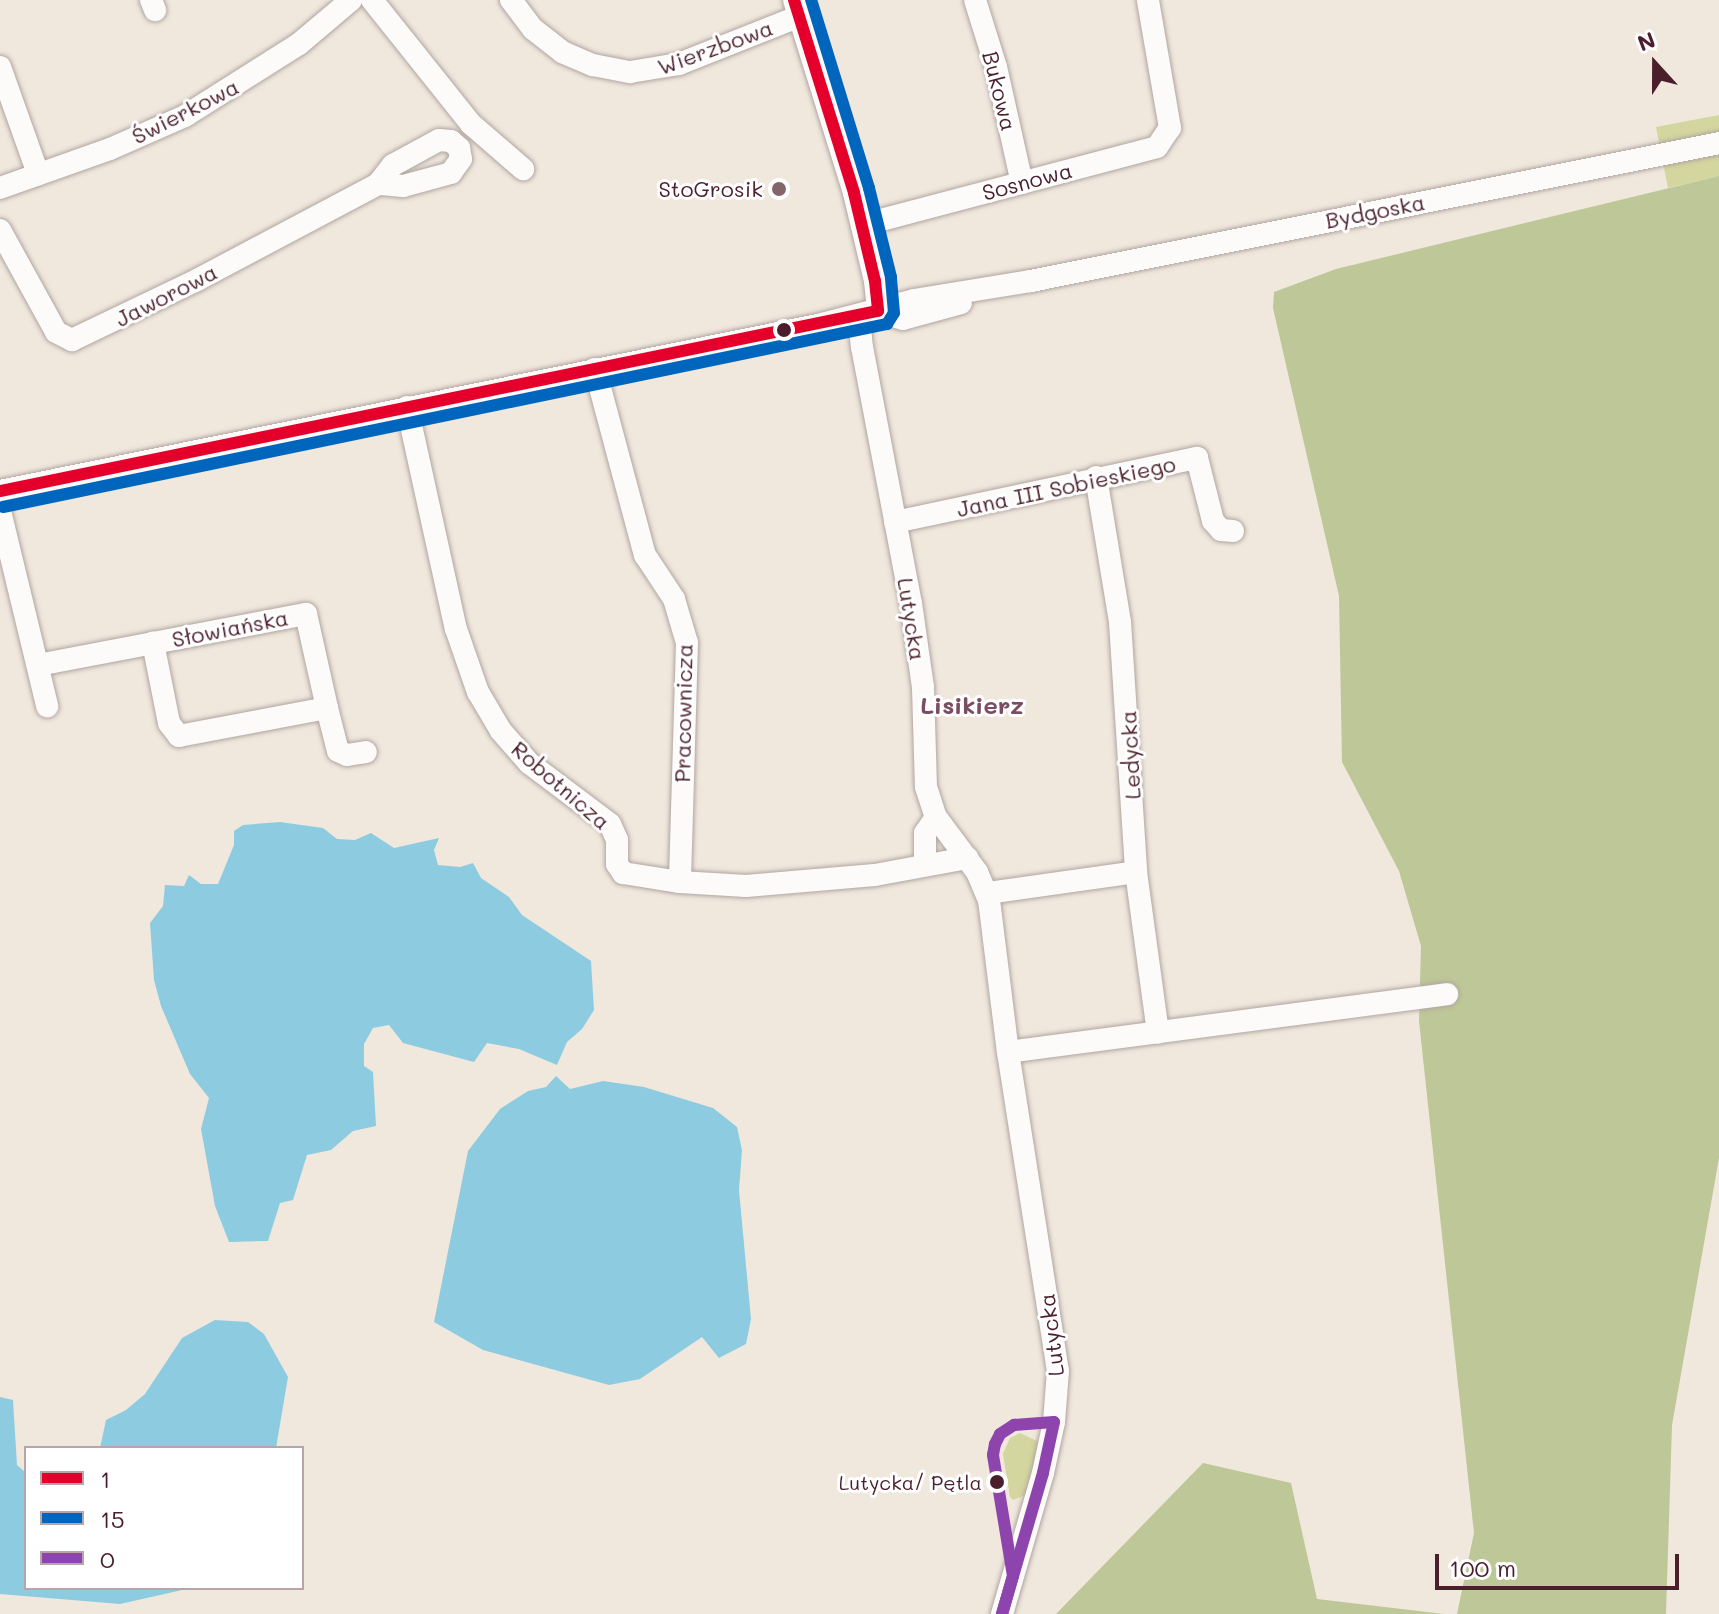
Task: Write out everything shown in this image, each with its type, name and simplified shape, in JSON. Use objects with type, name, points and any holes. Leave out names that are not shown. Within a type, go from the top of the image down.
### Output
[{"type":"street","name":"Świerkowa","points":[[0,188],[165,127],[206,105],[299,44],[351,0]]},
{"type":"street","points":[[372,0],[471,124],[523,169]]},
{"type":"street","name":"Wierzbowa","points":[[511,0],[533,29],[562,52],[593,65],[625,71],[679,64],[797,8]]},
{"type":"street","name":"Bukowa","points":[[975,0],[996,67],[1022,183]]},
{"type":"street","name":"Sosnowa","points":[[862,225],[1157,147],[1170,128],[1148,0]]},
{"type":"street","name":"Lutycka","points":[[797,8],[862,225],[875,281],[862,347],[923,687],[926,787],[936,817],[967,858],[987,893],[1008,1052],[1058,1371],[1054,1422],[1043,1473],[1002,1614]]},
{"type":"street","points":[[0,67],[38,174]]},
{"type":"street","name":"Bydgoska","points":[[0,491],[868,313],[903,319],[1031,281],[1719,143]]},
{"type":"street","name":"Jaworowa","points":[[0,230],[56,332],[65,339],[76,339],[378,184]]},
{"type":"street","name":"Pracownicza","points":[[595,369],[645,555],[674,599],[687,643],[680,882]]},
{"type":"street","name":"Robotnicza","points":[[407,407],[456,629],[469,672],[501,731],[529,763],[610,824],[617,840],[617,864],[623,873],[680,882],[746,886],[829,880],[967,858]]},
{"type":"street","name":"Jana III Sobieskiego","points":[[895,522],[1197,458],[1213,521],[1221,530],[1233,531]]},
{"type":"street","name":"Ledycka","points":[[1096,477],[1120,622],[1136,872],[1158,1033]]},
{"type":"street","points":[[0,511],[47,706]]},
{"type":"street","name":"Słowiańska","points":[[38,665],[306,614],[338,751],[347,755],[366,752]]},
{"type":"street","name":"Słowiańska","points":[[153,643],[169,723],[179,736],[327,708]]},
{"type":"street","points":[[925,864],[925,833],[936,817]]},
{"type":"street","points":[[987,893],[1136,872]]},
{"type":"street","points":[[1008,1052],[1447,994]]},
{"type":"green space","points":[[1719,115],[1719,176],[1668,188],[1656,127]]},
{"type":"green space","points":[[1719,176],[1719,1158],[1672,1425],[1666,1614],[1457,1614],[1474,1533],[1419,1021],[1421,946],[1399,871],[1342,762],[1339,596],[1273,308],[1274,292],[1336,269]]},
{"type":"green space","points":[[1020,1433],[1037,1441],[1040,1451],[1026,1495],[1013,1500],[1003,1454],[1010,1438]]},
{"type":"green space","points":[[1203,1463],[1291,1483],[1317,1599],[1444,1614],[1056,1614]]},
{"type":"water","points":[[280,822],[323,828],[337,839],[355,840],[371,833],[394,848],[439,838],[434,850],[438,865],[460,867],[473,863],[481,878],[509,897],[522,915],[591,961],[594,1010],[582,1029],[567,1042],[557,1065],[519,1049],[487,1043],[474,1062],[403,1043],[389,1025],[373,1028],[364,1044],[364,1066],[373,1072],[376,1126],[353,1131],[331,1150],[307,1155],[293,1200],[280,1203],[268,1241],[229,1242],[215,1206],[201,1129],[209,1098],[190,1074],[161,1006],[154,980],[150,923],[163,906],[165,885],[184,886],[189,875],[201,884],[218,884],[234,845],[234,831],[243,825]]},
{"type":"water","points":[[556,1076],[570,1089],[603,1081],[644,1087],[713,1108],[737,1127],[742,1150],[739,1190],[751,1319],[746,1344],[719,1358],[702,1337],[640,1379],[609,1385],[483,1350],[434,1322],[468,1151],[500,1109],[528,1091],[546,1087]]},
{"type":"water","points":[[215,1320],[248,1322],[264,1334],[288,1377],[276,1446],[100,1446],[106,1420],[126,1410],[145,1394],[182,1338]]},
{"type":"water","points":[[0,1397],[13,1400],[17,1465],[24,1471],[24,1590],[182,1590],[120,1604],[0,1594]]},
{"type":"transit line","name":"1","points":[[794,0],[854,193],[875,281],[878,311]]},
{"type":"transit line","name":"15","points":[[3,507],[887,324],[894,313],[891,277],[869,188],[811,0]]},
{"type":"transit line","name":"1","points":[[0,491],[878,311]]},
{"type":"transit line","name":"0","points":[[1054,1422],[1043,1473],[1002,1614],[1013,1576],[993,1455],[995,1444],[1000,1434],[1014,1425],[1054,1422]]},
{"type":"place","name":"StoGrosik","points":[[779,189]]},
{"type":"place","name":"Lutycka/ Pętla","points":[[997,1482]]},
{"type":"district","name":"Lisikierz","points":[[972,705]]}]
